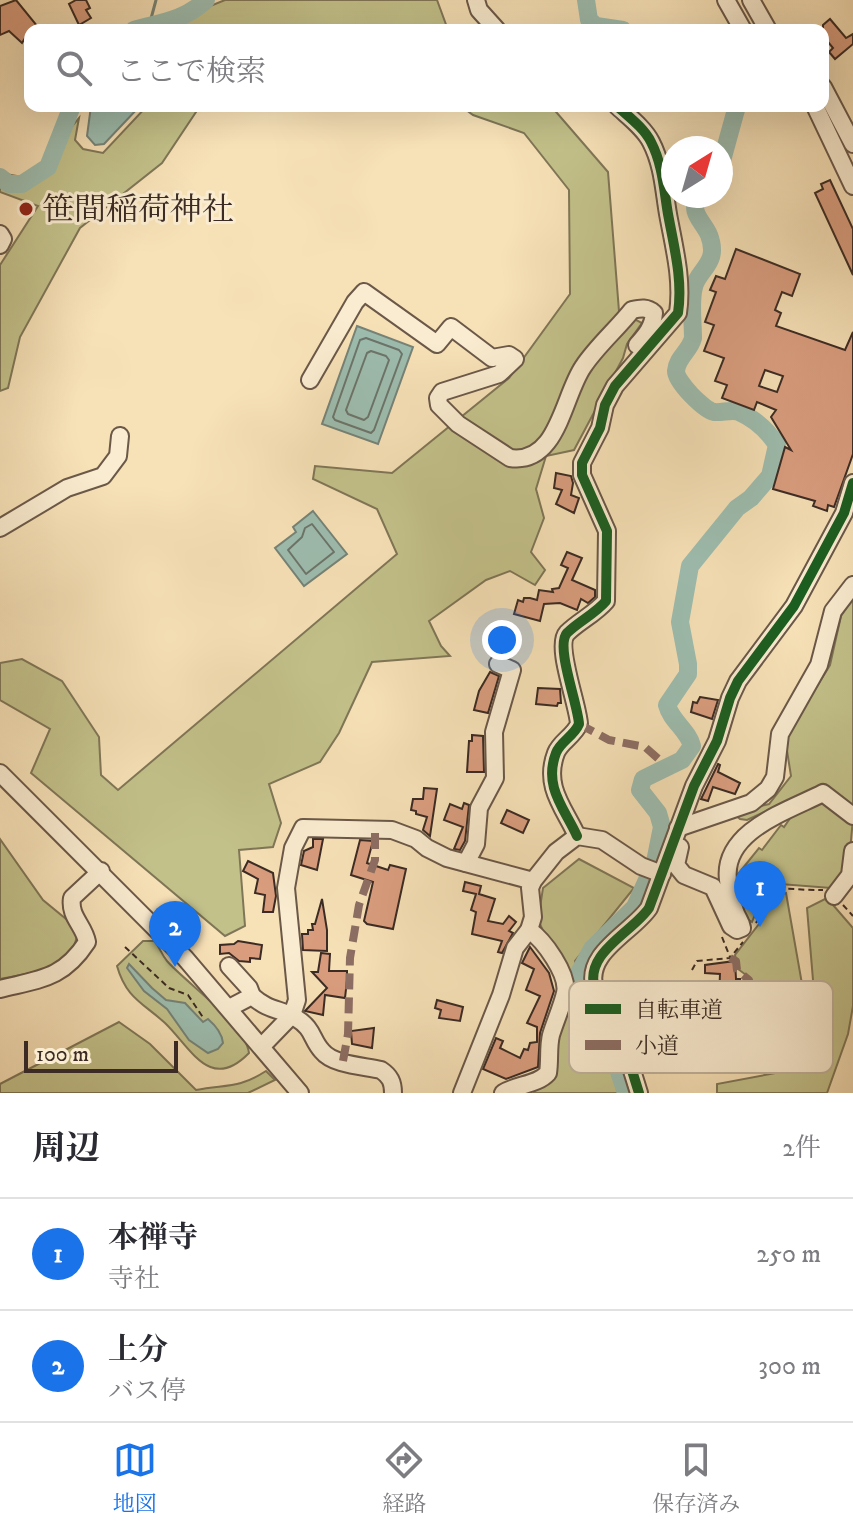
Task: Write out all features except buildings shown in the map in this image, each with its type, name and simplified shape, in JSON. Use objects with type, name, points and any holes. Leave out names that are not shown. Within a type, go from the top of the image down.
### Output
[{"type":"street","points":[[476,0],[479,10],[492,24]]},
{"type":"street","points":[[726,0],[740,24]]},
{"type":"street","points":[[751,0],[765,24]]},
{"type":"street","points":[[829,97],[853,144]]},
{"type":"street","points":[[834,106],[847,116],[853,126]]},
{"type":"street","points":[[577,836],[553,789],[556,753],[579,724],[562,648],[568,633],[606,601],[607,531],[582,475],[582,463],[600,428],[605,405],[615,386],[678,313],[677,260],[656,153],[646,135],[623,112]]},
{"type":"street","points":[[818,112],[853,186]]},
{"type":"street","points":[[0,234],[3,239],[0,245]]},
{"type":"street","points":[[310,380],[355,302],[364,292],[437,344],[451,327],[492,358],[509,355],[515,359],[499,374],[442,392],[438,398],[439,405],[458,424],[510,458],[519,460],[534,454],[547,442],[582,368],[632,310],[649,309],[654,313],[650,330],[634,348],[633,363]]},
{"type":"street","points":[[0,528],[67,488],[103,476],[118,456],[120,436]]},
{"type":"street","points":[[853,483],[844,513],[803,591],[734,689],[717,741],[694,786],[681,827],[676,865],[684,875],[713,887],[731,926],[737,930],[742,928],[742,923],[735,913],[728,877],[731,856],[742,839],[754,829],[823,793],[853,816]]},
{"type":"street","points":[[594,981],[598,962],[617,938],[642,919],[649,908],[655,871],[681,827],[751,803],[768,789],[775,777],[780,734],[819,665],[833,611],[853,585]]},
{"type":"street","points":[[466,863],[476,844],[479,808],[495,778],[494,732],[512,670],[498,664]]},
{"type":"street","points":[[734,689],[733,677],[739,668]]},
{"type":"street","points":[[0,773],[185,958],[300,1093]]},
{"type":"street","points":[[262,1046],[292,1015],[297,1000],[286,888],[293,848],[303,828],[392,830],[416,839],[447,858],[533,881]]},
{"type":"street","points":[[462,1093],[501,995],[515,948],[529,930],[533,917],[530,888],[556,852],[577,836],[602,840],[655,871]]},
{"type":"street","points":[[834,896],[850,875],[853,851]]},
{"type":"street","points":[[0,989],[63,971],[77,957],[87,942],[85,933],[72,914],[72,898],[101,871]]},
{"type":"street","points":[[503,1093],[515,1086],[541,1081],[548,1073],[550,1039],[565,994],[565,986],[550,950],[540,937],[529,930]]},
{"type":"street","points":[[229,966],[249,988],[252,996],[274,1011],[292,1015],[314,1035],[321,1050],[330,1058],[387,1074],[392,1081],[393,1093]]},
{"type":"street","points":[[229,1008],[252,996]]},
{"type":"street","points":[[633,1073],[639,1093]]},
{"type":"path","points":[[753,927],[778,890],[828,890],[834,896]]},
{"type":"path","points":[[720,933],[730,958]]},
{"type":"path","points":[[692,970],[697,961],[730,958],[748,934]]},
{"type":"path","points":[[125,947],[169,988],[188,995],[204,1019]]},
{"type":"shaded area","points":[[225,0],[437,0],[446,24],[166,24]]},
{"type":"shaded area","points":[[141,112],[196,112],[162,163],[80,228],[20,337],[8,388],[0,391],[0,265],[38,206],[0,192],[0,173],[34,179],[53,158],[67,132],[79,118],[75,140],[83,149],[103,153]]},
{"type":"shaded area","points":[[469,112],[556,112],[608,172],[619,311],[642,323],[627,344],[623,358],[574,450],[546,456],[536,489],[544,518],[531,552],[545,570],[535,585],[510,571],[486,580],[429,621],[441,646],[450,656],[372,662],[339,733],[320,762],[269,784],[281,823],[273,847],[239,850],[245,926],[225,936],[31,773],[50,729],[0,700],[0,663],[22,659],[62,681],[99,737],[101,775],[118,790],[397,554],[377,509],[313,479],[315,466],[392,473],[509,378],[570,294],[569,190],[524,133]]},
{"type":"shaded area","points":[[853,598],[853,811],[821,786],[747,820],[740,819],[733,813],[769,804],[791,776],[785,738],[830,665],[841,616]]},
{"type":"shaded area","points":[[823,796],[853,818],[848,874],[831,888],[780,884],[766,895],[752,922],[746,918],[734,879],[781,825],[784,827],[797,808]]},
{"type":"shaded area","points":[[0,839],[43,900],[66,919],[77,934],[74,946],[59,962],[36,972],[0,979]]},
{"type":"shaded area","points":[[579,859],[634,888],[575,961],[581,981],[569,981],[569,986],[538,920],[543,888]]},
{"type":"shaded area","points":[[786,893],[801,981],[750,981],[738,969],[735,955],[762,920],[769,901]]},
{"type":"shaded area","points":[[827,898],[853,928],[853,1006],[848,1034],[827,1093],[717,1093],[717,1084],[775,1073],[833,1073],[833,981],[813,981],[807,908]]},
{"type":"shaded area","points":[[143,941],[154,941],[167,961],[227,1017],[245,1041],[249,1053],[223,1069],[212,1068],[193,1054],[165,1023],[136,999],[125,986],[117,966]]},
{"type":"shaded area","points":[[569,1000],[569,1073],[611,1073],[619,1093],[534,1093]]},
{"type":"shaded area","points":[[119,1022],[150,1044],[196,1090],[239,1083],[266,1071],[275,1080],[248,1093],[0,1093],[0,1084]]},
{"type":"water","points":[[90,112],[134,112],[104,144],[95,145],[87,136]]},
{"type":"water","points":[[357,326],[413,347],[378,444],[322,424]]},
{"type":"water","points":[[313,511],[347,554],[304,586],[275,548],[296,532],[293,527]]},
{"type":"water","points":[[129,964],[166,1000],[185,1003],[203,1022],[211,1021],[223,1043],[218,1049],[208,1053],[189,1040],[167,1009],[144,991],[127,968]]},
{"type":"waterway","points":[[150,24],[156,0]]},
{"type":"waterway","points":[[159,24],[180,17],[206,0]]},
{"type":"waterway","points":[[586,0],[589,20],[594,24]]},
{"type":"waterway","points":[[0,177],[9,184],[22,184],[48,167],[70,112]]},
{"type":"waterway","points":[[729,136],[735,112]]},
{"type":"waterway","points":[[582,981],[579,973],[592,949],[635,907],[655,862],[662,827],[658,813],[640,790],[643,779],[682,760],[692,746],[667,705],[688,674],[680,622],[690,566],[737,508],[751,498],[770,476],[777,445],[761,426],[745,415],[733,411],[714,412],[704,406],[677,376],[679,362],[693,338],[694,287],[712,253],[709,235],[695,208]]},
{"type":"waterway","points":[[620,1073],[626,1093]]},
{"type":"marked path","points":[[579,724],[609,740],[645,747],[663,763]]},
{"type":"marked path","points":[[343,1061],[348,1034],[350,958],[359,905],[375,860],[375,831]]},
{"type":"marked path","points":[[730,958],[736,961],[737,970],[749,981]]},
{"type":"cycle path","points":[[577,836],[557,797],[552,777],[558,749],[579,724],[565,662],[564,640],[567,633],[606,601],[607,531],[582,475],[582,463],[600,428],[605,405],[615,386],[678,313],[679,301],[677,264],[658,160],[644,132],[624,112]]},
{"type":"cycle path","points":[[594,981],[596,965],[603,954],[649,908],[694,786],[717,741],[738,681],[794,606],[844,513],[853,483]]},
{"type":"cycle path","points":[[633,1073],[639,1093]]},
{"type":"place","name":"笹間稲荷神社","points":[[26,209]]},
{"type":"place","name":"本禅寺","points":[[760,927]]},
{"type":"place","name":"上分","points":[[175,967]]}]
